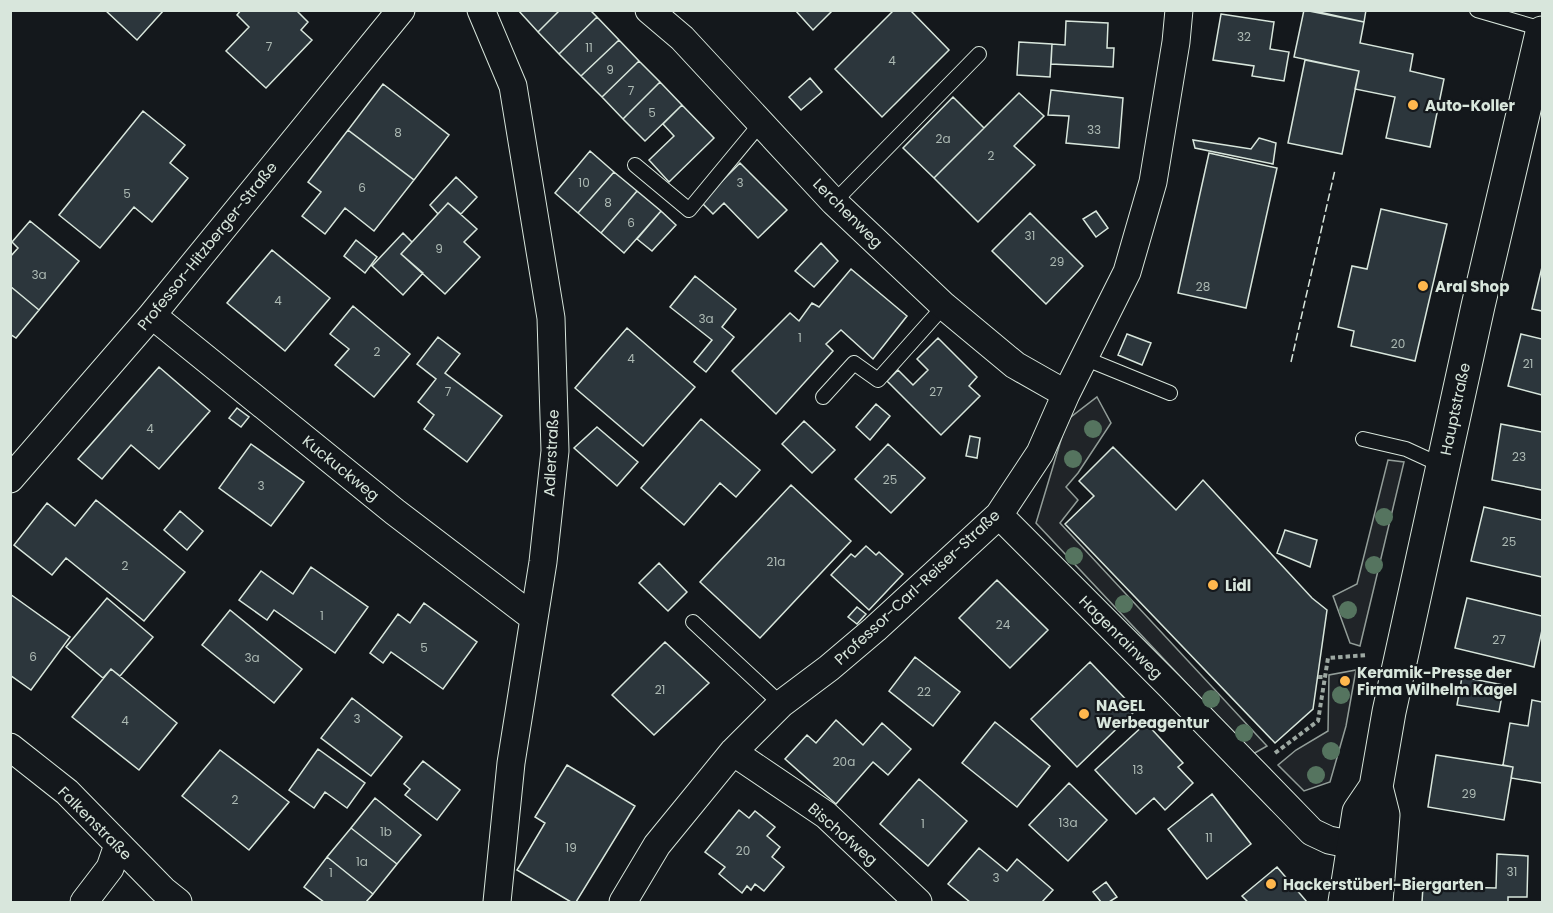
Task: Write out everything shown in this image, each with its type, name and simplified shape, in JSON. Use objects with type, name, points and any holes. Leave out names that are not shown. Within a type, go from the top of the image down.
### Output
[{"type":"main road","name":"Hauptstraße","points":[[1345,903],[1359,812],[1376,787],[1402,653],[1478,306],[1542,31]]},
{"type":"main road","name":"Hauptstraße","points":[[1376,787],[1383,815],[1376,903]]},
{"type":"street","name":"Professor-Hitzberger-Straße","points":[[10,479],[152,315],[401,10]]},
{"type":"street","name":"Adlerstraße","points":[[481,10],[513,86],[551,318],[555,450],[543,562],[511,763],[497,903]]},
{"type":"street","name":"Lerchenweg","points":[[649,10],[682,38],[834,202],[944,306],[1015,365],[1066,394]]},
{"type":"street","name":"Professor-Carl-Reiser-Straße","points":[[623,903],[657,844],[733,752],[781,704],[875,629],[999,515],[1040,453],[1066,394],[1127,272],[1153,182],[1176,42],[1179,10]]},
{"type":"street","name":"Kuckuckweg","points":[[152,315],[395,512],[534,618]]},
{"type":"street","name":"Hagenrainweg","points":[[999,515],[1312,832],[1329,840],[1353,845]]},
{"type":"street","name":"Falkenstraße","points":[[10,747],[67,792],[177,903]]},
{"type":"street","name":"Bischofweg","points":[[733,752],[825,815],[918,903]]},
{"type":"street","points":[[84,903],[110,868],[118,845]]},
{"type":"lane","points":[[1477,10],[1542,31]]},
{"type":"lane","points":[[834,202],[979,54]]},
{"type":"lane","points":[[635,165],[689,210],[761,123]]},
{"type":"lane","points":[[823,398],[854,363],[878,380],[944,306]]},
{"type":"lane","points":[[1084,358],[1170,393]]},
{"type":"lane","points":[[1363,438],[1406,449],[1443,466]]},
{"type":"lane","points":[[693,622],[781,704]]},
{"type":"path","points":[[1252,770],[1318,721],[1328,658],[1402,653]]},
{"type":"path","points":[[1318,676],[1325,676]]},
{"type":"shaded area","points":[[1097,397],[1111,423],[1066,487],[1078,500],[1060,523],[1267,746],[1253,754],[1036,523],[1067,420]]},
{"type":"shaded area","points":[[1388,460],[1404,462],[1360,646],[1350,643],[1333,596],[1357,584]]},
{"type":"shaded area","points":[[1356,670],[1346,726],[1330,782],[1304,791],[1278,765],[1296,750],[1328,731],[1329,675]]},
{"type":"building","points":[[105,10],[164,10],[137,40]]},
{"type":"building","points":[[241,10],[296,10],[308,22],[301,30],[312,40],[266,88],[226,51],[249,27],[237,15]]},
{"type":"building","points":[[518,10],[560,10],[538,32]]},
{"type":"building","points":[[560,10],[590,10],[597,17],[559,54],[538,32]]},
{"type":"building","points":[[795,10],[833,10],[813,30]]},
{"type":"building","points":[[894,10],[910,10],[949,50],[882,117],[835,69]]},
{"type":"building","points":[[1304,10],[1364,22],[1360,43],[1413,54],[1410,71],[1444,79],[1430,147],[1386,138],[1395,97],[1355,89],[1359,71],[1294,57]]},
{"type":"building","points":[[1310,10],[1366,10],[1364,22]]},
{"type":"building","points":[[1221,14],[1274,22],[1270,49],[1289,52],[1284,81],[1252,76],[1254,66],[1213,60]]},
{"type":"building","points":[[597,17],[619,40],[581,76],[559,54]]},
{"type":"building","points":[[1066,21],[1108,23],[1107,48],[1114,48],[1113,67],[1051,64],[1052,44],[1065,45]]},
{"type":"building","points":[[619,40],[639,61],[602,97],[581,76]]},
{"type":"building","points":[[1019,42],[1052,44],[1050,77],[1017,75]]},
{"type":"building","points":[[1305,60],[1359,71],[1342,154],[1288,143]]},
{"type":"building","points":[[639,61],[660,82],[623,119],[602,97]]},
{"type":"building","points":[[810,78],[822,92],[801,110],[789,97]]},
{"type":"building","points":[[660,82],[682,105],[645,141],[623,119]]},
{"type":"building","points":[[383,84],[449,135],[414,180],[348,130]]},
{"type":"building","points":[[1051,90],[1123,98],[1119,148],[1066,143],[1069,116],[1048,115]]},
{"type":"building","points":[[1019,93],[1044,116],[1014,146],[1035,165],[978,222],[934,178]]},
{"type":"building","points":[[953,97],[984,128],[934,178],[903,148]]},
{"type":"building","points":[[682,105],[714,138],[669,182],[649,160],[674,136],[663,124]]},
{"type":"building","points":[[143,111],[185,145],[170,163],[188,178],[152,222],[134,207],[100,248],[59,215]]},
{"type":"building","points":[[348,130],[414,180],[374,231],[345,208],[325,234],[302,216],[321,192],[308,182]]},
{"type":"building","points":[[1259,138],[1276,143],[1273,164],[1195,148],[1193,140],[1251,149]]},
{"type":"building","points":[[590,151],[614,172],[578,213],[555,193]]},
{"type":"building","points":[[1209,153],[1277,168],[1246,308],[1178,293]]},
{"type":"building","points":[[740,163],[787,210],[758,238],[724,203],[713,214],[701,202]]},
{"type":"building","points":[[614,172],[637,191],[601,233],[578,213]]},
{"type":"building","points":[[456,177],[477,197],[461,214],[448,203],[438,214],[430,205]]},
{"type":"building","points":[[637,191],[661,211],[624,253],[601,233]]},
{"type":"building","points":[[448,203],[477,229],[464,242],[480,257],[445,294],[401,254]]},
{"type":"building","points":[[1381,209],[1447,224],[1415,361],[1351,346],[1354,331],[1338,327],[1352,266],[1367,269]]},
{"type":"building","points":[[661,211],[676,225],[652,251],[637,239]]},
{"type":"building","points":[[1096,211],[1108,228],[1096,237],[1083,219]]},
{"type":"building","points":[[1030,213],[1083,266],[1046,304],[992,251]]},
{"type":"building","points":[[30,221],[79,261],[39,310],[10,286],[10,257],[18,248],[12,242]]},
{"type":"building","points":[[403,233],[412,242],[401,254],[423,273],[403,295],[372,266]]},
{"type":"building","points":[[356,240],[377,257],[365,273],[344,256]]},
{"type":"building","points":[[821,243],[838,261],[814,287],[795,271]]},
{"type":"building","points":[[272,250],[330,298],[285,351],[227,303]]},
{"type":"building","points":[[1542,267],[1542,311],[1532,309]]},
{"type":"building","points":[[851,269],[907,316],[873,359],[841,330],[826,344],[833,351],[776,414],[732,371],[790,313],[799,321],[812,303],[819,307]]},
{"type":"building","points":[[695,276],[736,309],[722,327],[734,337],[706,372],[694,362],[712,340],[670,307]]},
{"type":"building","points":[[10,286],[39,310],[16,338],[10,334]]},
{"type":"building","points":[[353,306],[410,354],[374,397],[335,365],[349,349],[330,334]]},
{"type":"building","points":[[627,328],[695,387],[643,446],[575,388]]},
{"type":"building","points":[[1127,334],[1151,343],[1142,365],[1118,355]]},
{"type":"building","points":[[1521,334],[1542,339],[1542,395],[1508,386]]},
{"type":"building","points":[[438,337],[460,354],[445,373],[502,416],[467,462],[424,429],[434,415],[418,402],[436,379],[417,364]]},
{"type":"building","points":[[938,338],[977,377],[969,386],[980,396],[941,435],[887,381],[898,370],[913,385],[928,370],[917,359]]},
{"type":"building","points":[[159,367],[210,411],[159,469],[131,445],[102,479],[78,459]]},
{"type":"building","points":[[876,404],[890,416],[870,440],[856,427]]},
{"type":"building","points":[[237,408],[249,417],[241,427],[229,418]]},
{"type":"building","points":[[701,419],[760,470],[736,497],[720,483],[684,525],[641,488]]},
{"type":"building","points":[[804,421],[835,450],[812,473],[782,444]]},
{"type":"building","points":[[1501,424],[1542,432],[1542,490],[1492,480]]},
{"type":"building","points":[[597,427],[638,462],[617,486],[574,448]]},
{"type":"building","points":[[970,436],[980,438],[977,458],[966,456]]},
{"type":"building","points":[[251,444],[304,482],[271,526],[219,488]]},
{"type":"building","points":[[888,444],[925,478],[891,513],[855,479]]},
{"type":"building","name":"Lidl","points":[[1113,447],[1176,510],[1203,480],[1312,598],[1327,610],[1313,709],[1275,743],[1065,524],[1094,496],[1079,481]]},
{"type":"building","points":[[791,485],[851,541],[760,638],[700,582]]},
{"type":"building","points":[[96,500],[185,572],[144,621],[66,558],[52,575],[14,545],[47,503],[75,526]]},
{"type":"building","points":[[1484,507],[1542,520],[1542,577],[1471,561]]},
{"type":"building","points":[[180,511],[203,531],[187,550],[164,530]]},
{"type":"building","points":[[1285,530],[1317,540],[1310,567],[1277,553]]},
{"type":"building","points":[[866,546],[876,555],[879,552],[903,574],[869,610],[831,575],[851,554],[855,557]]},
{"type":"building","points":[[659,563],[687,592],[668,611],[639,583]]},
{"type":"building","points":[[311,567],[368,607],[335,653],[274,610],[267,620],[239,600],[261,571],[293,594]]},
{"type":"building","points":[[997,580],[1048,630],[1010,668],[959,618]]},
{"type":"building","points":[[10,594],[70,637],[31,690],[10,675]]},
{"type":"building","points":[[107,598],[153,637],[120,676],[111,669],[103,678],[66,647]]},
{"type":"building","points":[[1467,598],[1542,616],[1542,630],[1534,667],[1455,648]]},
{"type":"building","points":[[424,603],[477,642],[443,689],[391,652],[383,663],[370,653],[398,614],[410,623]]},
{"type":"building","points":[[857,607],[866,614],[857,624],[848,617]]},
{"type":"building","points":[[230,610],[302,669],[274,703],[202,645]]},
{"type":"building","points":[[665,642],[709,683],[654,735],[612,695]]},
{"type":"building","points":[[915,657],[960,692],[933,726],[889,691]]},
{"type":"building","name":"NAGEL Werbeagentur","points":[[1090,662],[1136,710],[1077,767],[1031,719]]},
{"type":"building","points":[[111,669],[177,723],[139,770],[72,717]]},
{"type":"building","points":[[1462,677],[1504,685],[1499,712],[1457,705]]},
{"type":"building","points":[[352,698],[402,737],[371,776],[321,738]]},
{"type":"building","points":[[1532,700],[1542,702],[1542,783],[1511,778],[1513,767],[1503,765],[1510,723],[1528,726]]},
{"type":"building","points":[[836,720],[863,745],[882,723],[911,749],[888,775],[873,762],[836,804],[785,759],[807,735],[816,743]]},
{"type":"building","points":[[995,722],[1050,766],[1017,807],[962,763]]},
{"type":"building","points":[[1146,723],[1183,763],[1178,767],[1193,783],[1165,810],[1154,798],[1136,814],[1095,770]]},
{"type":"building","points":[[318,749],[365,783],[347,808],[325,792],[314,808],[289,790]]},
{"type":"building","points":[[220,750],[289,802],[249,850],[182,796]]},
{"type":"building","points":[[1436,755],[1513,767],[1504,820],[1428,807]]},
{"type":"building","points":[[423,761],[460,790],[437,820],[405,795],[410,789],[404,784]]},
{"type":"building","points":[[567,765],[635,806],[576,902],[571,902],[517,870],[545,823],[535,817]]},
{"type":"building","points":[[919,779],[967,821],[928,866],[880,824]]},
{"type":"building","points":[[1069,783],[1107,820],[1068,861],[1029,825]]},
{"type":"building","points":[[1212,794],[1251,844],[1207,879],[1168,829]]},
{"type":"building","points":[[375,798],[421,835],[397,864],[351,828]]},
{"type":"building","points":[[739,810],[749,818],[755,811],[775,827],[767,836],[780,847],[772,857],[784,867],[764,891],[755,884],[751,890],[747,886],[742,893],[719,874],[725,867],[705,852]]},
{"type":"building","points":[[351,828],[397,864],[373,894],[327,857]]},
{"type":"building","points":[[979,848],[1007,871],[1017,859],[1053,890],[1042,902],[970,902],[948,884]]},
{"type":"building","points":[[1497,854],[1528,856],[1527,897],[1508,897],[1508,902],[1422,902],[1423,886],[1496,888]]},
{"type":"building","points":[[327,857],[373,894],[366,902],[324,902],[304,887]]},
{"type":"building","points":[[1277,867],[1307,902],[1248,902],[1242,896]]},
{"type":"building","points":[[1106,882],[1117,897],[1109,902],[1101,902],[1093,892]]},
{"type":"fence","points":[[1291,362],[1335,170]]},
{"type":"place","name":"Auto-Koller","points":[[1413,105]]},
{"type":"place","name":"Aral Shop","points":[[1423,286]]},
{"type":"place","name":"Lidl","points":[[1213,585]]},
{"type":"place","name":"Keramik-Presse der Firma Wilhelm Kagel","points":[[1345,681]]},
{"type":"place","name":"NAGEL Werbeagentur","points":[[1084,714]]},
{"type":"place","name":"Hackerstüberl-Biergarten","points":[[1271,884]]}]
